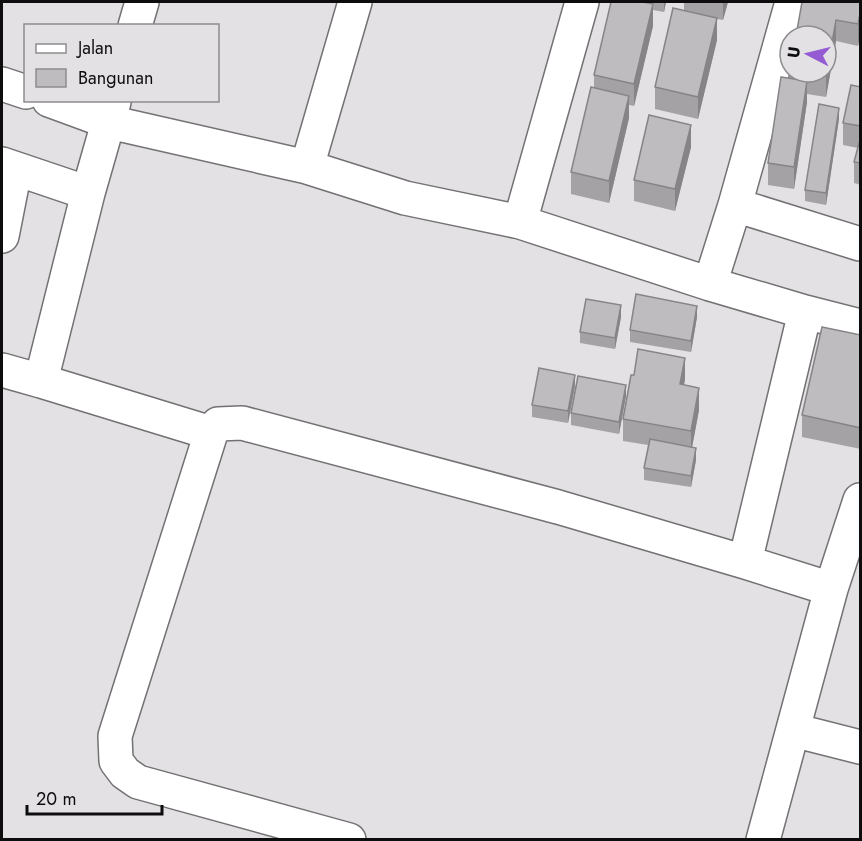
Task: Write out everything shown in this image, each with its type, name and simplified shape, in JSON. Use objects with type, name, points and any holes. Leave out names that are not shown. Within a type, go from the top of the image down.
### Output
[{"type":"street","points":[[136,24],[142,2]]},
{"type":"street","points":[[307,167],[355,2]]},
{"type":"street","points":[[520,222],[582,2]]},
{"type":"street","points":[[711,284],[792,2]]},
{"type":"street","points":[[2,84],[24,91]]},
{"type":"street","points":[[60,102],[111,111],[307,167],[405,198],[520,222],[711,284],[861,327]]},
{"type":"street","points":[[41,381],[111,111]]},
{"type":"street","points":[[2,236],[8,167],[88,193]]},
{"type":"street","points":[[735,205],[861,244]]},
{"type":"street","points":[[745,562],[805,312]]},
{"type":"street","points":[[2,370],[211,433]]},
{"type":"street","points":[[349,840],[138,782],[125,773],[116,761],[115,736],[211,433],[218,424],[242,423],[558,507],[831,590]]},
{"type":"street","points":[[763,840],[831,590],[861,500]]},
{"type":"street","points":[[793,730],[861,747]]},
{"type":"building","points":[[611,2],[653,4],[634,84],[594,75]]},
{"type":"building","points":[[802,2],[861,2],[858,24],[836,20],[835,24],[798,24]]},
{"type":"building","points":[[673,8],[717,18],[698,97],[655,87]]},
{"type":"building","points":[[780,84],[807,84],[794,167],[768,163]]},
{"type":"building","points":[[851,85],[861,87],[861,126],[843,123]]},
{"type":"building","points":[[591,87],[629,96],[609,181],[571,172]]},
{"type":"building","points":[[819,104],[839,108],[826,193],[805,190]]},
{"type":"building","points":[[649,115],[691,125],[675,189],[634,180]]},
{"type":"building","points":[[861,136],[861,163],[854,162]]},
{"type":"building","points":[[636,294],[697,306],[691,341],[630,330]]},
{"type":"building","points":[[586,299],[621,305],[615,338],[580,332]]},
{"type":"building","points":[[822,327],[861,335],[861,428],[802,415]]},
{"type":"building","points":[[638,349],[685,358],[680,384],[699,388],[691,431],[623,419]]},
{"type":"building","points":[[539,368],[575,375],[568,411],[532,405]]},
{"type":"building","points":[[578,376],[626,385],[619,422],[571,413]]},
{"type":"building","points":[[650,439],[696,448],[691,476],[644,468]]}]
